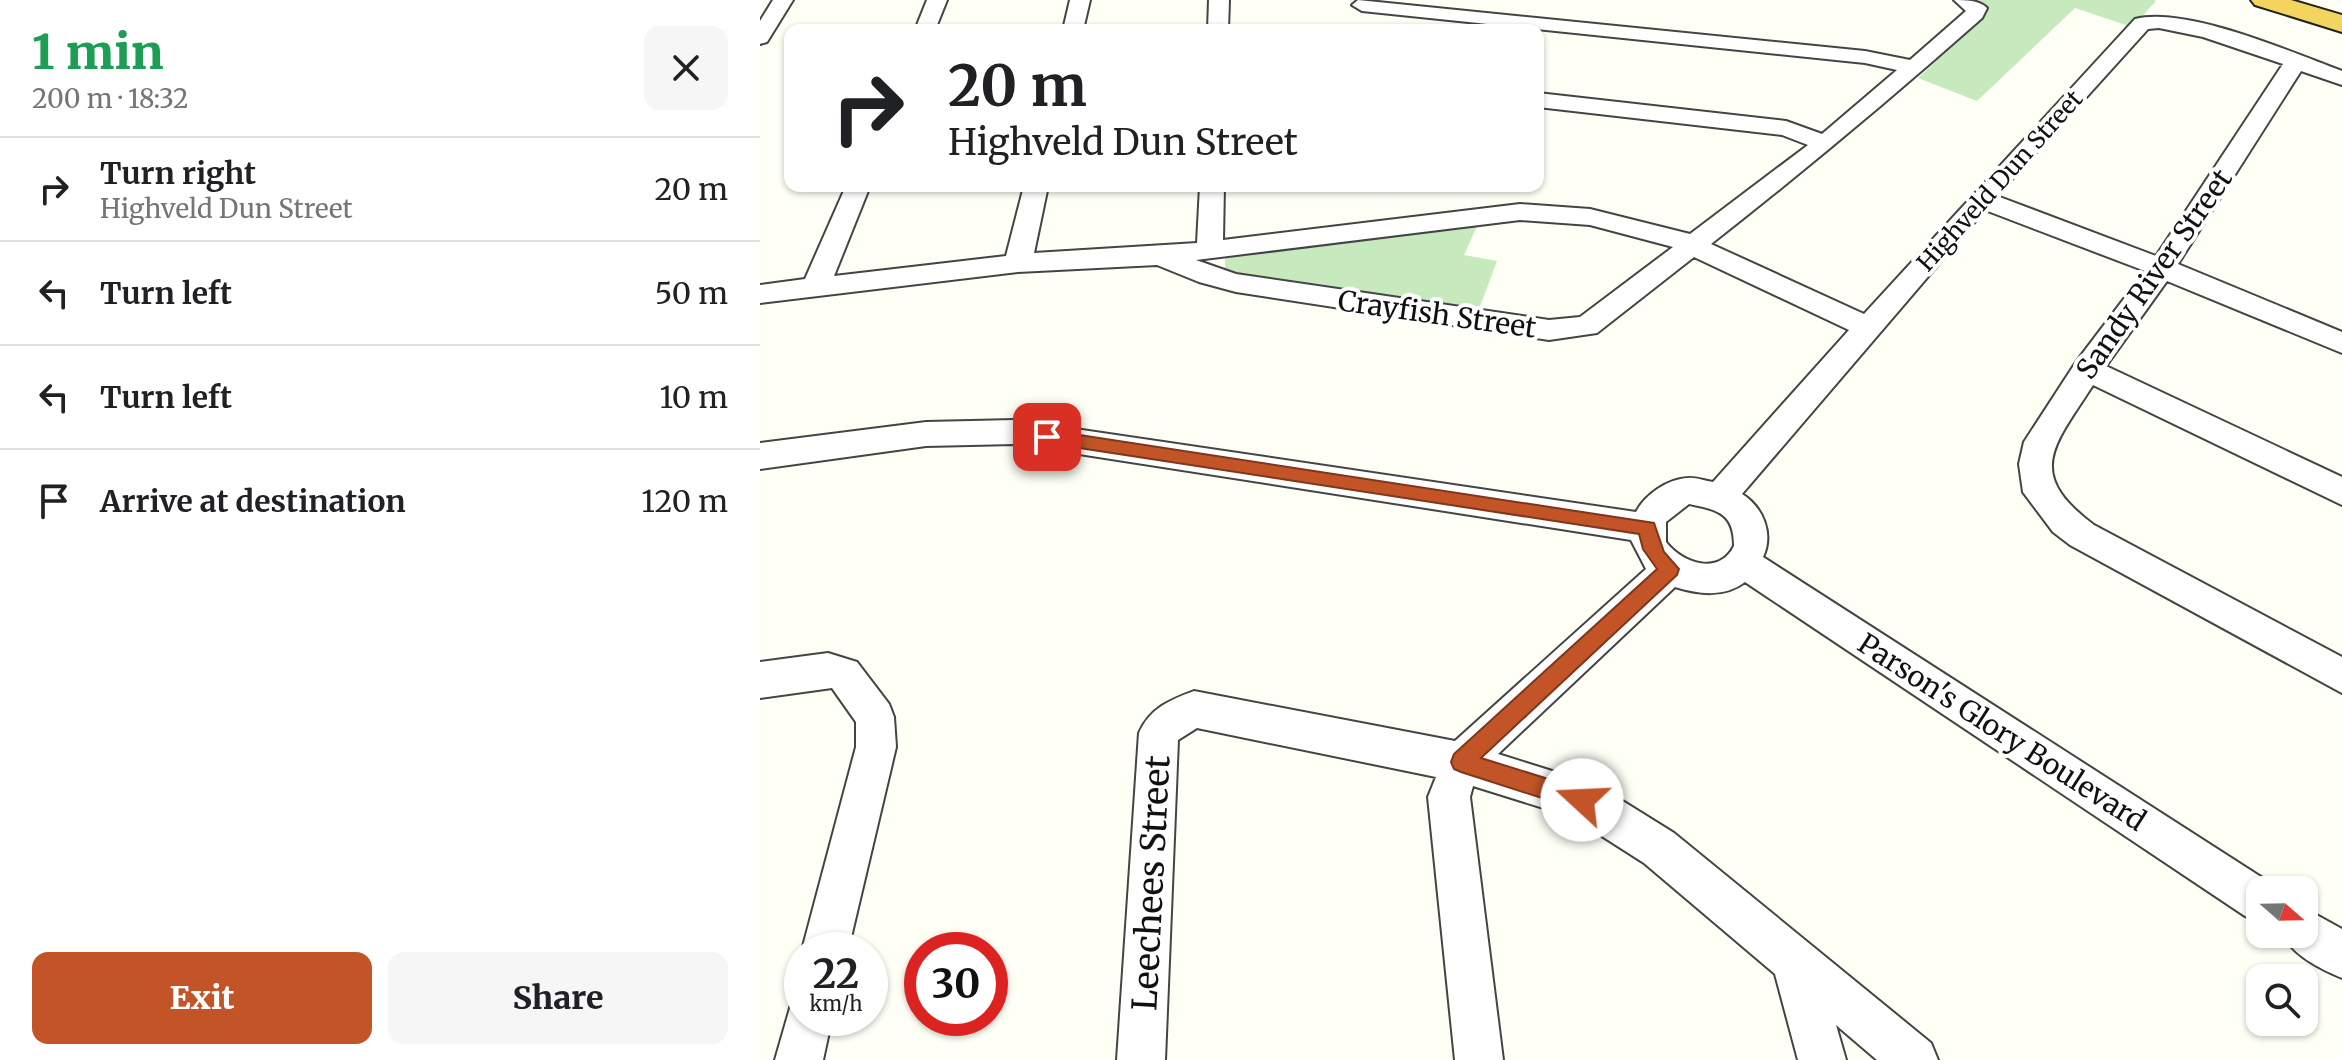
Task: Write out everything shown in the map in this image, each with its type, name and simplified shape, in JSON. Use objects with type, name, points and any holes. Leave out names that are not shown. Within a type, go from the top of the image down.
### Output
[{"type":"highway","points":[[2267,0],[2342,22]]},
{"type":"street","points":[[760,38],[783,0]]},
{"type":"street","points":[[927,24],[937,0]]},
{"type":"street","points":[[1074,24],[1080,0]]},
{"type":"street","points":[[1218,24],[1219,0]]},
{"type":"street","points":[[1692,245],[1825,143],[1975,14],[1977,8],[1967,1]]},
{"type":"street","points":[[1365,24],[1362,3],[1865,57],[1914,67]]},
{"type":"street","name":"Highveld Dun Street","points":[[1721,496],[1981,199],[2142,23],[2158,21],[2196,29],[2342,78]]},
{"type":"street","name":"Sandy River Street","points":[[2295,63],[2162,268],[2087,370],[2040,442],[2035,464],[2039,492],[2065,522],[2082,535],[2342,676]]},
{"type":"street","points":[[1544,101],[1786,128],[1825,143]]},
{"type":"street","points":[[816,286],[855,192]]},
{"type":"street","points":[[1018,263],[1035,192]]},
{"type":"street","points":[[1210,250],[1212,192]]},
{"type":"street","points":[[1981,199],[2162,268],[2342,343]]},
{"type":"street","name":"Crayfish Street","points":[[760,294],[1018,263],[1160,256],[1520,212],[1590,217],[1670,235],[1869,328]]},
{"type":"street","name":"Crayfish Street","points":[[1160,256],[1209,276],[1250,285],[1538,329],[1567,330],[1587,326],[1602,317],[1692,245]]},
{"type":"street","points":[[2087,370],[2342,492]]},
{"type":"street","points":[[760,456],[926,434],[1015,432],[1647,528]]},
{"type":"street","points":[[1688,491],[1721,496],[1735,505],[1752,529],[1753,544],[1744,563],[1724,577],[1687,577],[1657,558],[1649,543],[1647,528],[1660,503],[1688,491]]},
{"type":"street","name":"Parson's Glory Boulevard","points":[[1744,563],[2246,892]]},
{"type":"street","points":[[1479,1060],[1449,797],[1461,762],[1670,569]]},
{"type":"street","points":[[760,680],[828,670],[844,674],[875,717],[876,747],[830,932]]},
{"type":"street","name":"Leechees Street","points":[[1141,1060],[1159,733],[1169,722],[1194,709],[1461,762],[1582,800],[1659,848],[1914,1060]]},
{"type":"street","points":[[2318,939],[2342,955]]},
{"type":"street","points":[[1795,962],[1822,1060]]},
{"type":"street","points":[[799,1060],[805,1036]]},
{"type":"green space","points":[[1973,0],[2156,1],[2132,27],[2075,8],[1977,101],[1918,78],[1983,18],[1984,6]]},
{"type":"green space","points":[[1477,226],[1464,255],[1497,261],[1479,309],[1239,276],[1225,270],[1225,259],[1244,250]]},
{"type":"route","points":[[1047,437],[1647,528],[1649,543],[1657,558],[1670,569],[1461,762],[1582,800]]}]
